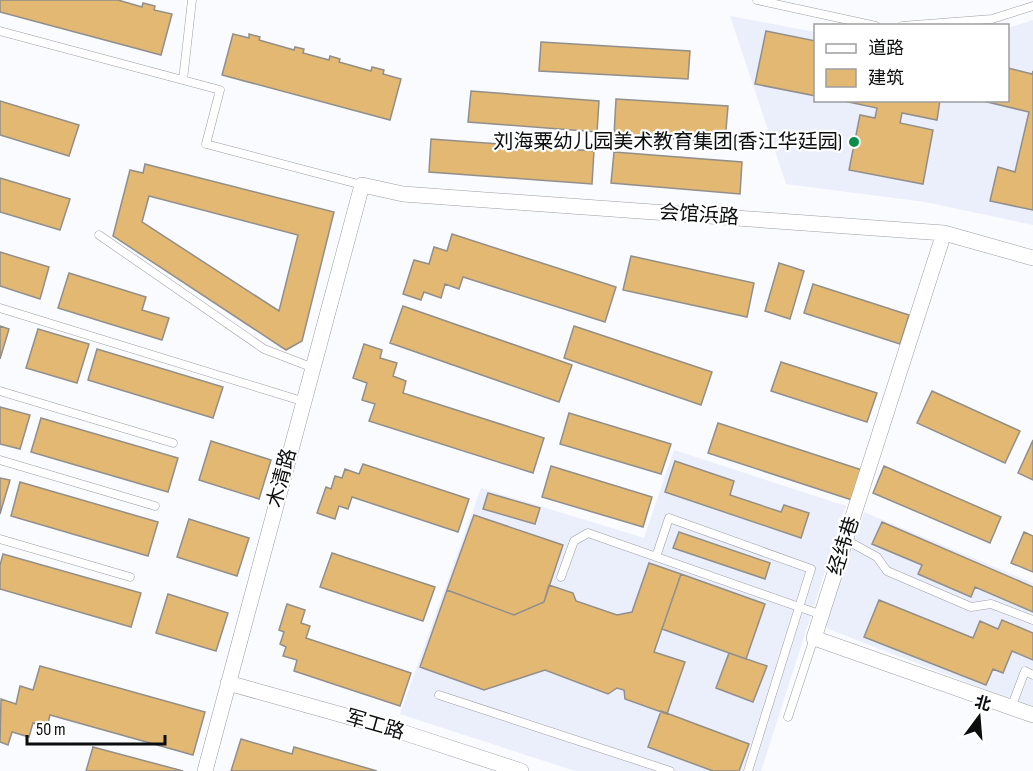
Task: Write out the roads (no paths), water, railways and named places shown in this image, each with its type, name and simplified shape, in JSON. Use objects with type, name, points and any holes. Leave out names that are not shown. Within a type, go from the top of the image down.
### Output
[{"type":"street","name":"会馆浜路","points":[[362,185],[403,194],[944,233],[1033,258]]},
{"type":"street","name":"木清路","points":[[205,771],[311,367],[362,185]]},
{"type":"street","name":"经纬巷","points":[[814,638],[944,233]]},
{"type":"street","points":[[814,638],[1033,715]]},
{"type":"street","name":"军工路","points":[[228,683],[396,730],[522,771]]},
{"type":"lane","points":[[183,80],[192,0]]},
{"type":"lane","points":[[757,0],[867,24]]},
{"type":"lane","points":[[928,24],[992,19],[1033,6]]},
{"type":"lane","points":[[0,31],[220,90],[206,144],[362,185]]},
{"type":"lane","points":[[99,235],[264,349],[311,367]]},
{"type":"lane","points":[[0,308],[302,401]]},
{"type":"lane","points":[[0,391],[173,443]]},
{"type":"lane","points":[[0,460],[155,506]]},
{"type":"lane","points":[[656,557],[669,518],[811,569],[748,771]]},
{"type":"lane","points":[[561,577],[574,541],[588,533],[822,615]]},
{"type":"lane","points":[[0,539],[130,577]]},
{"type":"lane","points":[[846,540],[877,557],[887,571],[971,607],[991,604],[1033,620]]},
{"type":"lane","points":[[788,717],[814,638]]},
{"type":"lane","points":[[1011,708],[1025,671],[1033,675]]},
{"type":"lane","points":[[439,695],[670,771]]},
{"type":"place","name":"刘海粟幼儿园美术教育集团(香江华廷园)","points":[[854,142]]}]
